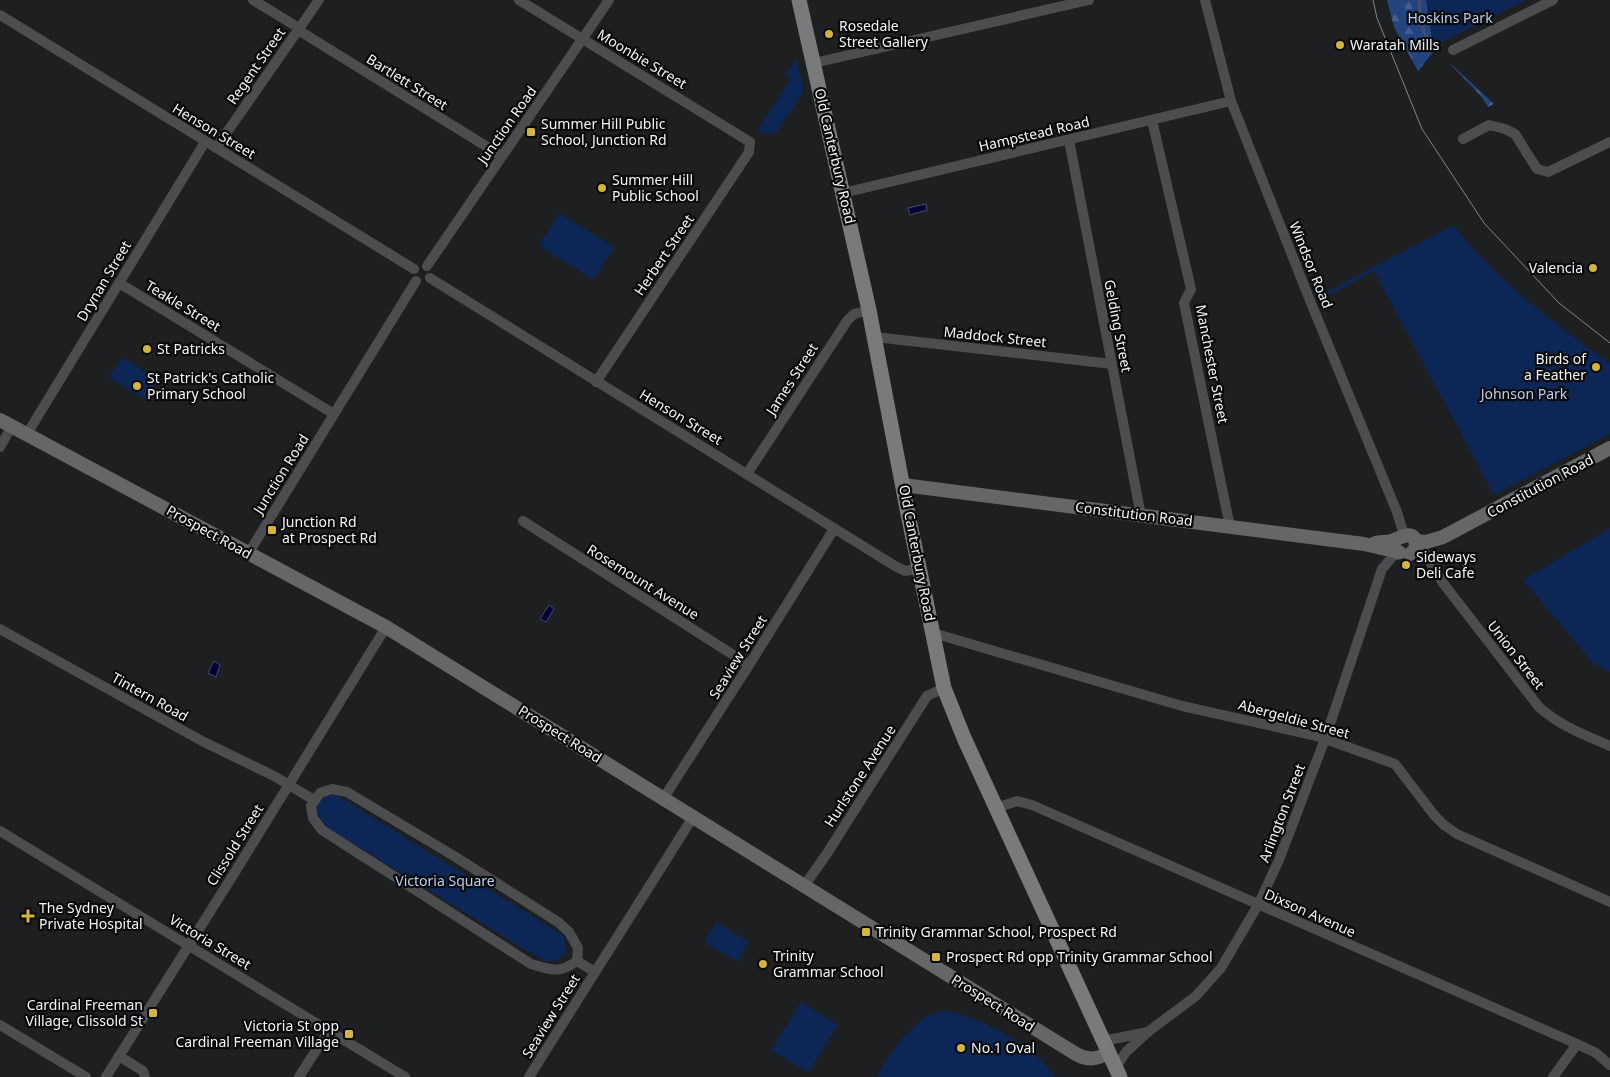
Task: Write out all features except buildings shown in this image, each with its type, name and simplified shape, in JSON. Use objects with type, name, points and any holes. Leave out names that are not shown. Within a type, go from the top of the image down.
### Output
[{"type":"main road","name":"Old Canterbury Road","points":[[799,0],[875,337],[908,514],[944,688],[956,722],[1118,1072]]},
{"type":"street","name":"Bartlett Street","points":[[253,0],[502,156]]},
{"type":"street","name":"Regent Street","points":[[216,148],[319,0]]},
{"type":"street","name":"Moonbie Street","points":[[519,0],[750,142]]},
{"type":"street","name":"Junction Road","points":[[427,266],[609,0]]},
{"type":"street","points":[[814,63],[1089,0]]},
{"type":"street","name":"Windsor Road","points":[[1205,0],[1231,102],[1397,512],[1408,547]]},
{"type":"street","points":[[1453,50],[1553,0]]},
{"type":"street","name":"Henson Street","points":[[0,16],[414,269]]},
{"type":"street","name":"Hampstead Road","points":[[843,193],[1231,102]]},
{"type":"street","name":"Manchester Street","points":[[1152,120],[1191,289],[1184,303],[1230,527]]},
{"type":"street","points":[[1463,139],[1489,125],[1505,128],[1515,134],[1537,169],[1542,172],[1548,172],[1610,142]]},
{"type":"street","name":"Gelding Street","points":[[1069,140],[1141,516]]},
{"type":"street","name":"Drynan Street","points":[[27,434],[205,142]]},
{"type":"street","name":"Herbert Street","points":[[596,382],[749,152],[750,142]]},
{"type":"street","points":[[421,264],[427,266],[430,270],[430,278],[424,282],[416,281],[413,274],[414,269],[421,264]]},
{"type":"street","name":"Henson Street","points":[[430,278],[901,570],[920,568]]},
{"type":"street","name":"Junction Road","points":[[248,554],[416,281]]},
{"type":"street","name":"Teakle Street","points":[[119,283],[334,414]]},
{"type":"street","name":"James Street","points":[[747,474],[847,321],[854,314],[869,310]]},
{"type":"street","name":"Maddock Street","points":[[875,337],[1112,364]]},
{"type":"street","points":[[0,447],[6,423]]},
{"type":"street","name":"Prospect Road","points":[[6,423],[386,627],[1082,1057],[1093,1060],[1106,1047]]},
{"type":"street","name":"Constitution Road","points":[[903,485],[1364,544],[1408,547],[1443,537],[1610,448]]},
{"type":"street","name":"Rosemount Avenue","points":[[523,522],[749,665]]},
{"type":"street","name":"Seaview Street","points":[[663,799],[834,529]]},
{"type":"street","name":"Arlington Street","points":[[1118,1072],[1126,1052],[1149,1031],[1196,996],[1221,968],[1258,905],[1279,860],[1325,739],[1382,569],[1381,554],[1383,545]]},
{"type":"street","points":[[1382,569],[1393,556],[1408,547]]},
{"type":"street","name":"Union Street","points":[[1408,547],[1443,583],[1539,707],[1551,718],[1565,726],[1610,746]]},
{"type":"street","name":"Clissold Street","points":[[106,1077],[386,627]]},
{"type":"street","name":"Tintern Road","points":[[0,629],[202,741],[288,784]]},
{"type":"street","name":"Abergeldie Street","points":[[933,634],[1182,706],[1325,739],[1395,764],[1434,815],[1457,834],[1610,902]]},
{"type":"street","name":"Hurlstone Avenue","points":[[804,886],[928,696],[944,688]]},
{"type":"street","points":[[288,784],[314,800]]},
{"type":"street","points":[[332,789],[347,792],[454,856],[558,922],[569,932],[578,948],[577,961],[566,969],[551,970],[532,964],[322,830],[313,818],[311,806],[314,800],[320,793],[332,789]]},
{"type":"street","name":"Dixson Avenue","points":[[996,808],[1012,801],[1022,801],[1577,1044],[1596,1054],[1610,1065]]},
{"type":"street","name":"Seaview Street","points":[[529,1077],[693,817]]},
{"type":"street","name":"Victoria Street","points":[[0,831],[405,1077]]},
{"type":"street","points":[[577,961],[596,972]]},
{"type":"street","points":[[0,1025],[86,1077]]},
{"type":"street","points":[[299,1077],[329,1030]]},
{"type":"street","name":"Arlington Street","points":[[1106,1047],[1149,1031]]},
{"type":"street","points":[[1553,1077],[1577,1044]]},
{"type":"street","points":[[119,1056],[143,1071],[145,1077]]},
{"type":"green space","points":[[1387,0],[1426,0],[1434,51],[1418,71],[1394,27]]},
{"type":"green space","name":"Hoskins Park","points":[[1426,0],[1526,0],[1434,46]]},
{"type":"green space","points":[[796,59],[804,91],[776,133],[763,134],[757,131],[791,79],[785,75]]},
{"type":"green space","points":[[1451,65],[1494,104],[1488,107],[1481,96]]},
{"type":"green space","points":[[559,213],[614,247],[594,280],[539,246]]},
{"type":"green space","name":"Johnson Park","points":[[1454,225],[1473,249],[1515,290],[1561,328],[1610,364],[1610,434],[1494,495],[1374,271],[1324,298],[1322,294]]},
{"type":"green space","points":[[122,357],[158,380],[145,400],[109,377]]},
{"type":"green space","points":[[1610,528],[1610,672],[1593,663],[1523,580]]},
{"type":"green space","name":"Victoria Square","points":[[328,795],[336,795],[343,799],[561,934],[565,940],[565,953],[556,961],[543,961],[328,828],[321,820],[318,807]]},
{"type":"green space","points":[[716,922],[749,942],[737,962],[704,942]]},
{"type":"green space","points":[[801,1002],[838,1025],[808,1073],[771,1050]]},
{"type":"green space","name":"No.1 Oval","points":[[945,1010],[976,1020],[1006,1034],[1033,1053],[1055,1077],[877,1077],[903,1037],[926,1016]]},
{"type":"shaded area","points":[[926,204],[927,210],[910,215],[908,208]]},
{"type":"shaded area","points":[[549,605],[554,609],[546,622],[540,619]]},
{"type":"shaded area","points":[[214,661],[220,665],[216,677],[208,673]]},
{"type":"waterway","points":[[1419,0],[1421,20],[1428,45]]},
{"type":"tram line","points":[[1373,0],[1377,18],[1422,129],[1484,223],[1559,303],[1610,343]]},
{"type":"place","name":"Rosedale Street Gallery","points":[[829,34]]},
{"type":"place","name":"Waratah Mills","points":[[1340,45]]},
{"type":"place","name":"Summer Hill Public School, Junction Rd","points":[[531,132]]},
{"type":"place","name":"Summer Hill Public School","points":[[602,188]]},
{"type":"place","name":"Valencia","points":[[1593,268]]},
{"type":"place","name":"St Patricks","points":[[147,349]]},
{"type":"place","name":"Birds of a Feather","points":[[1596,367]]},
{"type":"place","name":"St Patrick's Catholic Primary School","points":[[137,386]]},
{"type":"place","name":"Junction Rd at Prospect Rd","points":[[272,530]]},
{"type":"place","name":"Sideways Deli Cafe","points":[[1406,565]]},
{"type":"place","name":"The Sydney Private Hospital","points":[[28,916]]},
{"type":"place","name":"Trinity Grammar School, Prospect Rd","points":[[866,932]]},
{"type":"place","name":"Prospect Rd opp Trinity Grammar School","points":[[936,957]]},
{"type":"place","name":"Trinity Grammar School","points":[[763,964]]},
{"type":"place","name":"Cardinal Freeman Village, Clissold St","points":[[153,1013]]},
{"type":"place","name":"Victoria St opp Cardinal Freeman Village","points":[[349,1034]]},
{"type":"place","name":"No.1 Oval","points":[[961,1048]]}]
